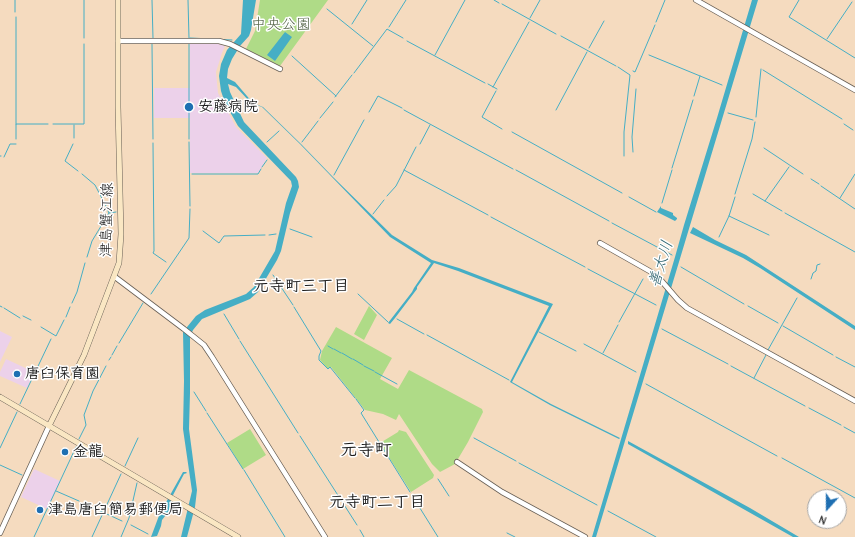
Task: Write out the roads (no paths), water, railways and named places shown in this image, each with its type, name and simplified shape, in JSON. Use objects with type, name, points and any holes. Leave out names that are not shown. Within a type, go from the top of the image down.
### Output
[{"type":"main road","name":"津島蟹江線","points":[[49,426],[84,355],[115,277],[119,263],[121,234],[118,107],[118,0]]},
{"type":"main road","points":[[0,397],[238,537]]},
{"type":"street","points":[[696,0],[855,90]]},
{"type":"street","points":[[118,41],[219,41],[240,48],[280,69]]},
{"type":"street","points":[[600,244],[647,268],[659,278],[687,308],[855,400]]},
{"type":"street","points":[[115,277],[204,345],[324,537]]},
{"type":"street","points":[[0,533],[49,426]]},
{"type":"street","points":[[458,462],[502,492],[585,537]]},
{"type":"water","points":[[243,0],[256,0],[251,30],[249,36],[240,46],[232,59],[228,69],[227,78],[235,82],[253,103],[263,107],[392,235],[432,260],[459,268],[553,304],[512,382],[551,404],[620,438],[619,439],[550,405],[510,382],[549,306],[434,263],[395,318],[390,324],[388,323],[412,292],[431,263],[390,237],[262,107],[251,103],[236,87],[228,84],[230,92],[244,122],[296,177],[299,187],[290,213],[281,251],[258,292],[250,299],[202,319],[193,330],[190,337],[189,429],[197,490],[195,507],[187,537],[181,537],[192,491],[183,429],[183,332],[196,316],[205,310],[246,294],[254,287],[275,251],[286,203],[292,186],[291,181],[238,126],[225,103],[221,91],[219,76],[221,64],[227,50],[241,34]]},
{"type":"water","points":[[752,0],[758,0],[596,537],[592,537],[684,225]]},
{"type":"water","points":[[285,32],[292,37],[275,61],[267,55]]},
{"type":"water","points":[[661,206],[661,208],[673,213],[677,219],[675,221],[657,212]]},
{"type":"water","points":[[693,227],[715,240],[746,255],[855,326],[855,330],[743,258],[690,233]]},
{"type":"water","points":[[628,441],[750,508],[799,537],[793,537],[628,444]]},
{"type":"water","points":[[183,472],[187,473],[184,474],[172,497],[169,511],[162,520],[157,536],[151,537],[160,513]]},
{"type":"waterway","points":[[15,0],[15,12]]},
{"type":"waterway","points":[[84,0],[84,38]]},
{"type":"waterway","points":[[152,0],[153,38]]},
{"type":"waterway","points":[[188,0],[189,38]]},
{"type":"waterway","points":[[352,24],[367,0]]},
{"type":"waterway","points":[[389,27],[406,0]]},
{"type":"waterway","points":[[435,55],[465,0]]},
{"type":"waterway","points":[[494,0],[499,3]]},
{"type":"waterway","points":[[530,18],[540,0]]},
{"type":"waterway","points":[[656,22],[665,0]]},
{"type":"waterway","points":[[799,0],[789,17],[855,58]]},
{"type":"waterway","points":[[827,39],[852,2]]},
{"type":"waterway","points":[[502,4],[556,34]]},
{"type":"waterway","points":[[327,9],[373,46]]},
{"type":"waterway","points":[[16,17],[16,124]]},
{"type":"waterway","points":[[589,48],[604,21]]},
{"type":"waterway","points":[[493,87],[529,22]]},
{"type":"waterway","points":[[633,71],[635,72],[655,25]]},
{"type":"waterway","points":[[354,73],[387,29],[403,38]]},
{"type":"waterway","points":[[561,36],[616,66]]},
{"type":"waterway","points":[[190,38],[232,40]]},
{"type":"waterway","points":[[407,41],[485,83]]},
{"type":"waterway","points":[[189,43],[189,139]]},
{"type":"waterway","points":[[53,124],[84,124],[84,44]]},
{"type":"waterway","points":[[152,44],[153,139]]},
{"type":"waterway","points":[[556,110],[587,52]]},
{"type":"waterway","points":[[649,55],[722,85]]},
{"type":"waterway","points":[[292,56],[336,96]]},
{"type":"waterway","points":[[618,67],[630,75],[624,132],[624,156]]},
{"type":"waterway","points":[[756,117],[761,69]]},
{"type":"waterway","points":[[763,70],[842,119]]},
{"type":"waterway","points":[[335,97],[352,75]]},
{"type":"waterway","points":[[694,96],[700,76]]},
{"type":"waterway","points":[[488,84],[497,89]]},
{"type":"waterway","points":[[633,152],[632,137],[636,89]]},
{"type":"waterway","points":[[496,91],[482,117],[502,129]]},
{"type":"waterway","points":[[369,112],[378,96],[402,108]]},
{"type":"waterway","points":[[672,168],[693,100]]},
{"type":"waterway","points":[[320,118],[333,102]]},
{"type":"waterway","points":[[404,110],[513,169]]},
{"type":"waterway","points":[[728,113],[753,120]]},
{"type":"waterway","points":[[334,175],[364,120]]},
{"type":"waterway","points":[[302,142],[318,121]]},
{"type":"waterway","points":[[735,194],[752,139],[755,122]]},
{"type":"waterway","points":[[16,139],[16,124],[48,124]]},
{"type":"waterway","points":[[844,124],[853,130]]},
{"type":"waterway","points":[[74,125],[74,138]]},
{"type":"waterway","points":[[420,144],[430,125]]},
{"type":"waterway","points":[[267,142],[279,131]]},
{"type":"waterway","points":[[512,132],[622,193]]},
{"type":"waterway","points":[[189,142],[190,206]]},
{"type":"waterway","points":[[153,143],[153,253],[166,262]]},
{"type":"waterway","points":[[4,157],[10,144],[16,144]]},
{"type":"waterway","points":[[73,144],[65,161],[78,171]]},
{"type":"waterway","points":[[387,196],[396,186],[416,147]]},
{"type":"waterway","points":[[764,148],[803,174]]},
{"type":"waterway","points":[[262,167],[267,160]]},
{"type":"waterway","points":[[765,201],[789,167]]},
{"type":"waterway","points":[[192,174],[258,174],[261,169]]},
{"type":"waterway","points":[[404,170],[488,215]]},
{"type":"waterway","points":[[516,170],[609,221]]},
{"type":"waterway","points":[[662,203],[672,170]]},
{"type":"waterway","points":[[82,174],[95,185],[107,208]]},
{"type":"waterway","points":[[840,198],[855,174]]},
{"type":"waterway","points":[[811,179],[819,184]]},
{"type":"waterway","points":[[821,186],[855,209]]},
{"type":"waterway","points":[[753,194],[782,211]]},
{"type":"waterway","points":[[629,197],[656,212]]},
{"type":"waterway","points":[[719,237],[729,216],[735,197]]},
{"type":"waterway","points":[[373,214],[384,200]]},
{"type":"waterway","points":[[151,294],[189,238],[190,209]]},
{"type":"waterway","points":[[108,211],[109,213],[116,212]]},
{"type":"waterway","points":[[87,257],[92,241],[109,213]]},
{"type":"waterway","points":[[785,213],[855,252]]},
{"type":"waterway","points":[[729,216],[769,235]]},
{"type":"waterway","points":[[491,217],[585,267]]},
{"type":"waterway","name":"善太川","points":[[612,223],[672,255]]},
{"type":"waterway","points":[[290,229],[312,237]]},
{"type":"waterway","points":[[203,231],[219,243],[224,236],[265,235]]},
{"type":"waterway","points":[[269,235],[276,234]]},
{"type":"waterway","points":[[72,303],[77,292],[85,263]]},
{"type":"waterway","points":[[811,279],[813,273],[816,271],[817,265],[820,264]]},
{"type":"waterway","points":[[681,267],[744,304]]},
{"type":"waterway","points":[[588,269],[656,305]]},
{"type":"waterway","points":[[273,275],[293,305]]},
{"type":"waterway","name":"善太川","points":[[619,322],[643,279]]},
{"type":"waterway","points":[[358,294],[388,322]]},
{"type":"waterway","points":[[768,350],[797,298]]},
{"type":"waterway","points":[[119,343],[143,303]]},
{"type":"waterway","points":[[748,306],[778,323]]},
{"type":"waterway","points":[[66,317],[70,307]]},
{"type":"waterway","points":[[294,307],[321,351],[319,360],[328,369],[330,367],[355,398]]},
{"type":"waterway","points":[[4,308],[20,318]]},
{"type":"waterway","points":[[224,314],[239,339]]},
{"type":"waterway","points":[[23,316],[31,320]]},
{"type":"waterway","points":[[397,319],[424,334]]},
{"type":"waterway","points":[[41,327],[56,336],[64,320]]},
{"type":"waterway","points":[[603,353],[618,325]]},
{"type":"waterway","points":[[783,326],[833,355]]},
{"type":"waterway","points":[[662,329],[728,364]]},
{"type":"waterway","points":[[539,332],[576,351]]},
{"type":"waterway","points":[[427,335],[509,380]]},
{"type":"waterway","points":[[20,404],[51,339]]},
{"type":"waterway","points":[[240,341],[298,433]]},
{"type":"waterway","points":[[584,344],[636,372]]},
{"type":"waterway","points":[[112,355],[117,346]]},
{"type":"waterway","points":[[328,346],[333,349]]},
{"type":"waterway","points":[[334,349],[341,353]]},
{"type":"waterway","points":[[342,353],[352,359]]},
{"type":"waterway","points":[[754,378],[766,355]]},
{"type":"waterway","points":[[836,357],[855,367]]},
{"type":"waterway","points":[[353,359],[363,365]]},
{"type":"waterway","points":[[79,439],[86,425],[84,415],[93,391],[106,366]]},
{"type":"waterway","points":[[364,366],[374,371]]},
{"type":"waterway","points":[[731,366],[805,406]]},
{"type":"waterway","points":[[375,372],[397,384]]},
{"type":"waterway","points":[[646,384],[777,456]]},
{"type":"waterway","points":[[194,392],[206,411]]},
{"type":"waterway","points":[[356,399],[364,410],[361,413],[410,492]]},
{"type":"waterway","points":[[809,408],[841,425]]},
{"type":"waterway","points":[[0,448],[17,412]]},
{"type":"waterway","points":[[207,413],[243,469]]},
{"type":"waterway","points":[[844,427],[855,433]]},
{"type":"waterway","points":[[300,436],[357,525]]},
{"type":"waterway","points":[[125,466],[138,438]]},
{"type":"waterway","points":[[474,438],[516,461]]},
{"type":"waterway","points":[[34,537],[76,447]]},
{"type":"waterway","points":[[782,458],[855,498]]},
{"type":"waterway","points":[[519,463],[597,505]]},
{"type":"waterway","points":[[0,465],[22,475]]},
{"type":"waterway","points":[[244,470],[285,537]]},
{"type":"waterway","points":[[92,537],[121,474]]},
{"type":"waterway","points":[[438,479],[449,496]]},
{"type":"waterway","points":[[121,537],[129,518],[137,483]]},
{"type":"waterway","points":[[56,491],[79,501]]},
{"type":"waterway","points":[[413,497],[438,537]]},
{"type":"waterway","points":[[85,504],[122,521]]},
{"type":"waterway","points":[[608,511],[656,537]]},
{"type":"waterway","points":[[131,525],[148,534]]},
{"type":"waterway","points":[[360,530],[364,537]]},
{"type":"waterway","points":[[507,533],[515,537]]},
{"type":"place","name":"安藤病院","points":[[189,107]]},
{"type":"place","name":"唐臼保育園","points":[[17,374]]},
{"type":"place","name":"金龍","points":[[65,452]]},
{"type":"place","name":"津島唐臼簡易郵便局","points":[[40,510]]},
{"type":"district","name":"元寺町三丁目","points":[[301,286]]},
{"type":"district","name":"元寺町","points":[[366,450]]},
{"type":"district","name":"元寺町二丁目","points":[[377,502]]},
{"type":"park label","name":"中央公園","points":[[281,25]]}]
